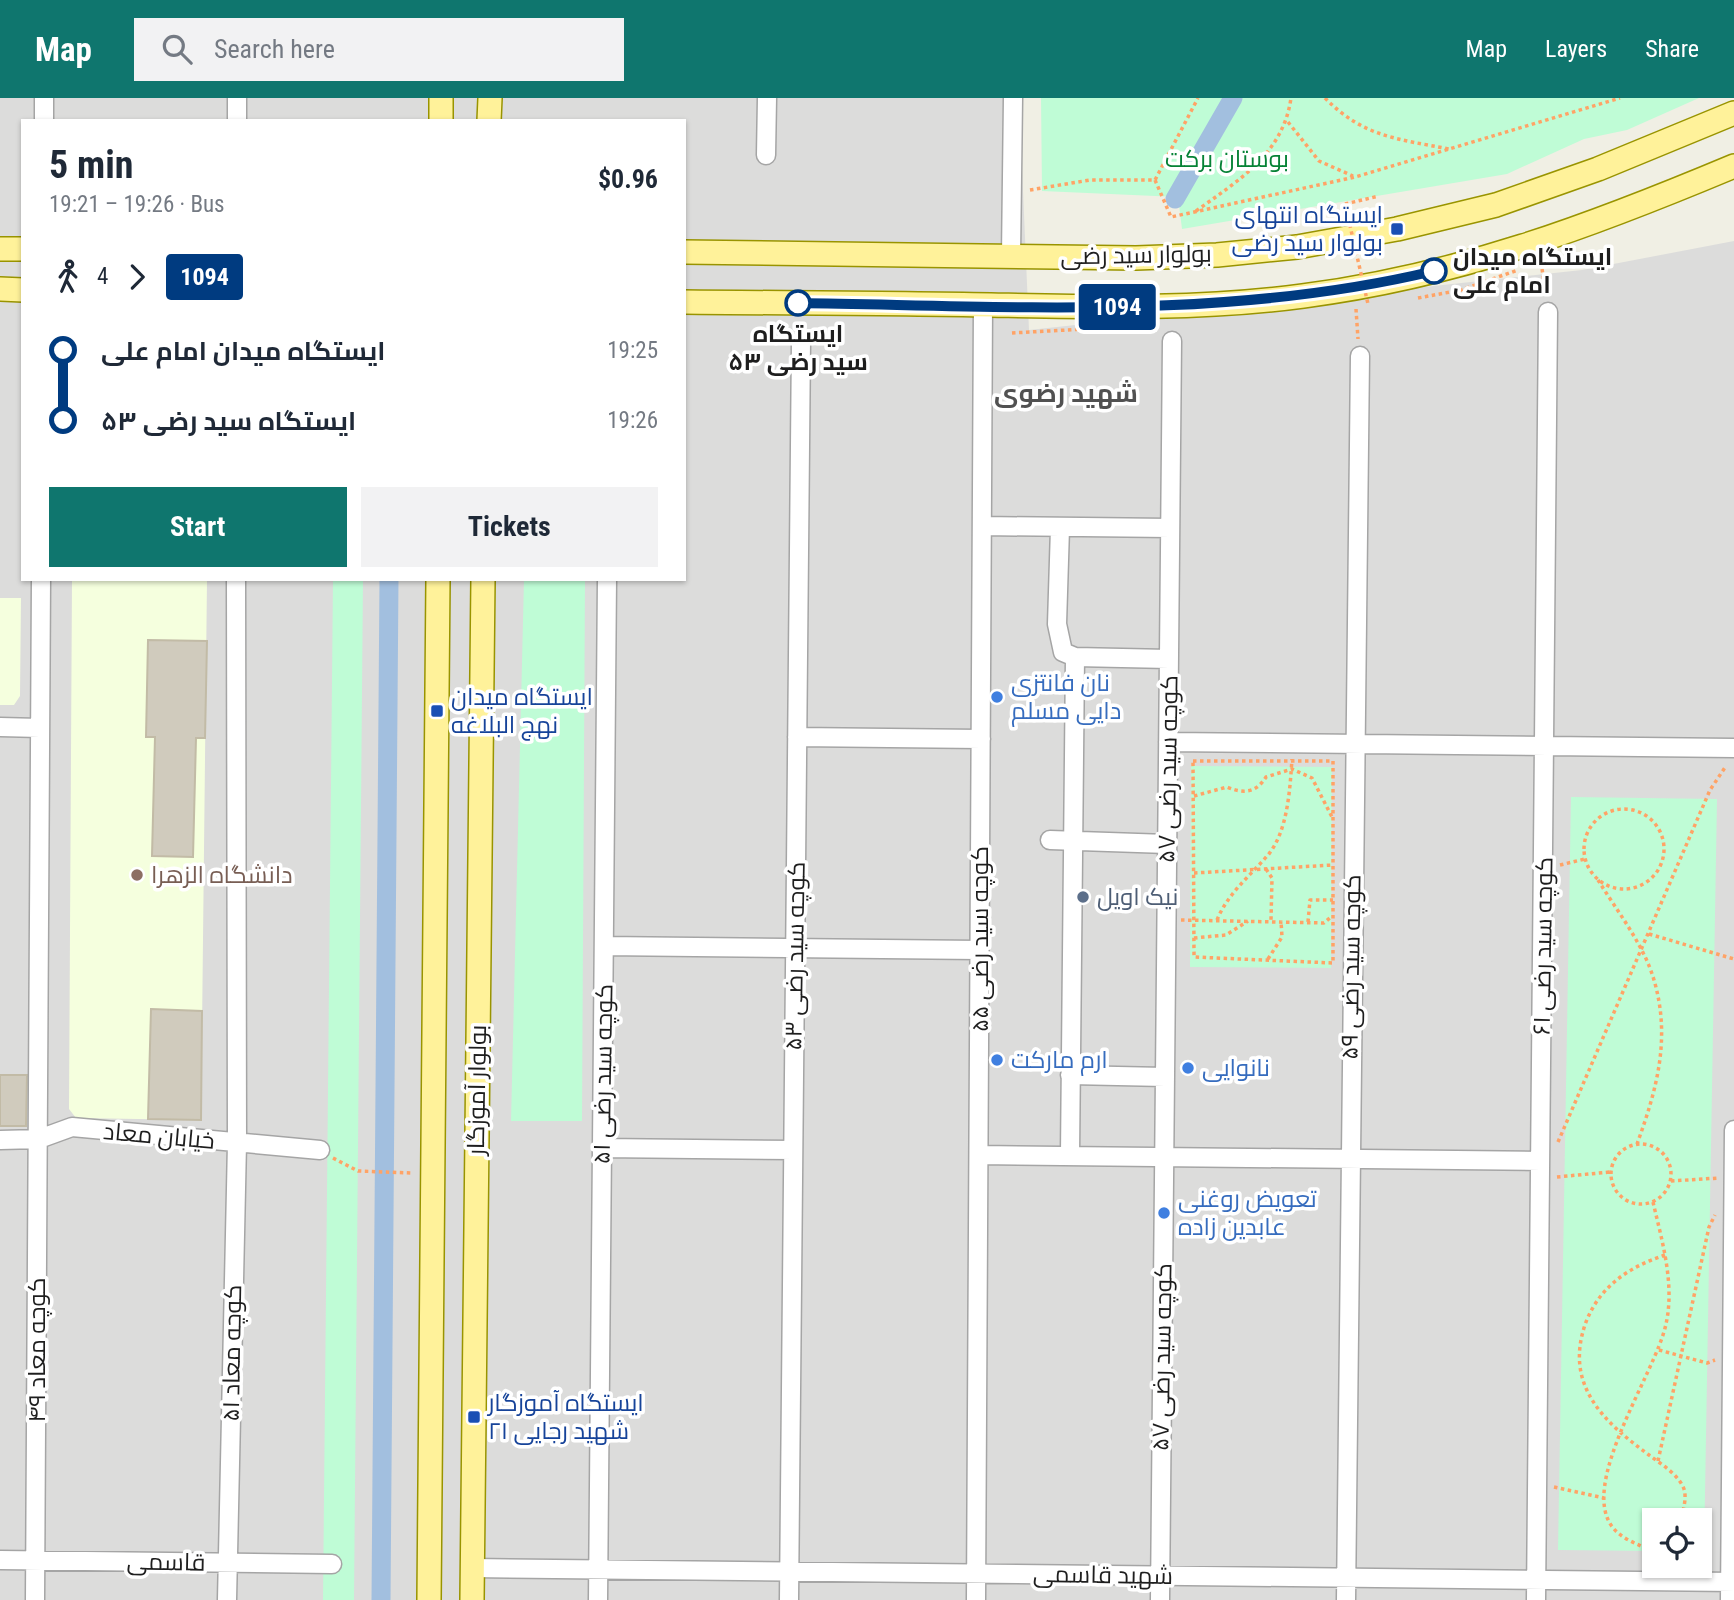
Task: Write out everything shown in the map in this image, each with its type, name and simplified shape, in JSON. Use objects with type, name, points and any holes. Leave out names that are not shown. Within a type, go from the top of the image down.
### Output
[{"type":"main road","points":[[489,119],[490,98]]},
{"type":"main road","name":"بولوار سید رضی","points":[[686,252],[1136,258],[1217,255],[1297,247],[1397,229],[1496,205],[1598,169],[1734,113]]},
{"type":"main road","name":"بولوار سید رضی","points":[[686,302],[1137,307],[1221,304],[1304,296],[1408,277],[1521,249],[1616,215],[1734,166]]},
{"type":"main road","points":[[0,248],[21,249]]},
{"type":"main road","points":[[0,289],[21,290]]},
{"type":"main road","name":"بولوار آموزگار","points":[[429,1600],[438,581]]},
{"type":"main road","name":"بولوار آموزگار","points":[[472,1600],[483,581]]},
{"type":"street","points":[[44,98],[44,119]]},
{"type":"street","points":[[237,98],[237,119]]},
{"type":"street","points":[[766,155],[767,98]]},
{"type":"street","points":[[1011,256],[1013,98]]},
{"type":"street","name":"کوچه سید رضی ۵۵","points":[[976,1600],[983,305]]},
{"type":"street","name":"کوچه سید رضی ۶۱","points":[[1536,1600],[1548,312]]},
{"type":"street","name":"کوچه سید رضی ۵۳","points":[[789,1600],[801,341]]},
{"type":"street","name":"کوچه سید رضی ۵۷","points":[[1160,1600],[1172,341]]},
{"type":"street","name":"کوچه سید رضی ۵۹","points":[[1346,1600],[1353,744],[1360,356]]},
{"type":"street","points":[[982,526],[1170,528]]},
{"type":"street","points":[[1060,527],[1057,624],[1063,652],[1075,657],[1169,659]]},
{"type":"street","name":"کوچه معاد ۴۹","points":[[35,1600],[41,581]]},
{"type":"street","name":"کوچه معاد ۵۱","points":[[227,1600],[237,1143],[236,581]]},
{"type":"street","name":"کوچه سید رضی ۵۱","points":[[598,1600],[607,581]]},
{"type":"street","points":[[1069,1154],[1075,657]]},
{"type":"street","points":[[0,727],[40,727]]},
{"type":"street","points":[[797,737],[981,739]]},
{"type":"street","points":[[1168,742],[1293,752],[1353,744],[1544,746],[1731,755]]},
{"type":"street","points":[[1050,840],[1167,844]]},
{"type":"street","points":[[604,946],[979,950]]},
{"type":"street","points":[[1070,1075],[1165,1077]]},
{"type":"street","name":"خیابان معاد","points":[[0,1140],[39,1139],[72,1127],[320,1150]]},
{"type":"street","points":[[1731,1588],[1734,1130]]},
{"type":"street","points":[[602,1148],[793,1150]]},
{"type":"street","points":[[979,1154],[1350,1159],[1540,1170]]},
{"type":"street","name":"قاسمی","points":[[0,1560],[332,1564]]},
{"type":"street","name":"شهید قاسمی","points":[[472,1568],[1536,1580],[1731,1588]]},
{"type":"path","points":[[1155,180],[1198,98]]},
{"type":"path","points":[[1194,212],[1256,168],[1287,121],[1291,98]]},
{"type":"path","points":[[1325,98],[1346,119],[1383,136],[1451,149]]},
{"type":"path","points":[[1155,180],[1171,217],[1355,177],[1620,98]]},
{"type":"path","points":[[1287,121],[1319,161],[1355,177]]},
{"type":"path","points":[[1012,193],[1090,180],[1155,180]]},
{"type":"path","points":[[1368,304],[1345,204],[1379,196]]},
{"type":"path","points":[[1541,262],[1548,312]]},
{"type":"path","points":[[1356,309],[1360,356]]},
{"type":"path","points":[[1217,920],[1223,905],[1270,853],[1290,796],[1293,752]]},
{"type":"path","points":[[1293,752],[1333,761],[1333,963],[1194,957],[1194,796],[1193,761],[1293,752]]},
{"type":"path","points":[[1557,1145],[1710,790],[1731,755]]},
{"type":"path","points":[[1194,796],[1227,787],[1239,792],[1249,792],[1260,786],[1266,777],[1278,771],[1292,769],[1312,778],[1333,819]]},
{"type":"path","points":[[1598,880],[1624,889],[1649,880],[1663,856],[1664,843],[1659,829],[1639,811],[1626,808],[1612,810],[1592,824],[1586,835],[1585,859],[1654,978],[1663,1037],[1654,1097],[1637,1144]]},
{"type":"path","points":[[1543,868],[1585,859]]},
{"type":"path","points":[[1194,873],[1352,864]]},
{"type":"path","points":[[1266,869],[1272,878],[1271,920]]},
{"type":"path","points":[[1166,920],[1281,920],[1324,923],[1352,899]]},
{"type":"path","points":[[1308,922],[1310,900],[1333,900]]},
{"type":"path","points":[[1194,938],[1226,935],[1250,920]]},
{"type":"path","points":[[1268,960],[1282,937],[1281,920]]},
{"type":"path","points":[[1649,934],[1734,959]]},
{"type":"path","points":[[1637,1144],[1647,1144],[1663,1153],[1671,1171],[1668,1190],[1653,1202],[1633,1204],[1624,1199],[1612,1183],[1611,1172],[1619,1153],[1637,1144]]},
{"type":"path","points":[[320,1150],[358,1171],[416,1174]]},
{"type":"path","points":[[1540,1170],[1611,1172]]},
{"type":"path","points":[[1671,1181],[1733,1177]]},
{"type":"path","points":[[1642,1546],[1614,1529],[1606,1516],[1604,1498],[1608,1467],[1659,1350],[1667,1322],[1669,1291],[1653,1202]]},
{"type":"path","points":[[1658,1461],[1709,1227],[1716,1215]]},
{"type":"path","points":[[1664,1255],[1620,1275],[1602,1294],[1582,1333],[1581,1376],[1589,1397],[1602,1417],[1658,1461],[1684,1489],[1685,1508]]},
{"type":"path","points":[[1659,1350],[1707,1363],[1732,1355]]},
{"type":"path","points":[[1537,1483],[1604,1498]]},
{"type":"shaded area","points":[[0,98],[1019,98],[1029,330],[1582,270],[1734,241],[1734,1600],[0,1600]]},
{"type":"shaded area","name":"دانشگاه الزهرا","points":[[72,581],[207,581],[201,1120],[76,1118],[69,1109]]},
{"type":"shaded area","points":[[0,598],[21,598],[20,696],[14,705],[0,705]]},
{"type":"green space","name":"بوستان برکت","points":[[1041,98],[1699,98],[1627,130],[1584,139],[1507,174],[1182,229],[1178,197],[1042,191]]},
{"type":"green space","points":[[333,581],[363,581],[354,1600],[323,1600]]},
{"type":"green space","points":[[524,581],[585,581],[582,1121],[511,1121]]},
{"type":"green space","points":[[1191,766],[1332,767],[1331,968],[1190,967]]},
{"type":"green space","points":[[1571,797],[1717,799],[1705,1508],[1642,1508],[1642,1551],[1558,1550]]},
{"type":"building","points":[[148,640],[207,641],[205,738],[196,738],[193,857],[152,856],[155,737],[146,737]]},
{"type":"building","points":[[151,1009],[202,1011],[201,1120],[148,1119]]},
{"type":"building","points":[[0,1075],[27,1075],[26,1126],[0,1126]]},
{"type":"waterway","points":[[1175,199],[1233,98]]},
{"type":"waterway","points":[[381,1600],[389,581]]},
{"type":"bus line","name":"1094","points":[[798,303],[1137,307],[1221,304],[1304,296],[1434,271]]},
{"type":"place","name":"ایستگاه انتهای بولوار سید رضی","points":[[1397,229]]},
{"type":"place","name":"ایستگاه میدان امام علی","points":[[1434,271]]},
{"type":"place","name":"ایستگاه سید رضی ۵۳","points":[[798,303]]},
{"type":"place","name":"نان فانتزی دایی مسلم","points":[[997,697]]},
{"type":"place","name":"ایستگاه میدان نهج البلاغه","points":[[437,711]]},
{"type":"place","name":"دانشگاه الزهرا","points":[[137,875]]},
{"type":"place","name":"نیک اویل","points":[[1083,897]]},
{"type":"place","name":"ارم مارکت","points":[[997,1060]]},
{"type":"place","name":"نانوایی","points":[[1188,1068]]},
{"type":"place","name":"تعویض روغنی عابدین زاده","points":[[1164,1213]]},
{"type":"place","name":"ایستگاه آموزگار شهید رجایی ۲۱","points":[[474,1417]]},
{"type":"district","name":"شهید رضوی","points":[[1066,393]]}]
